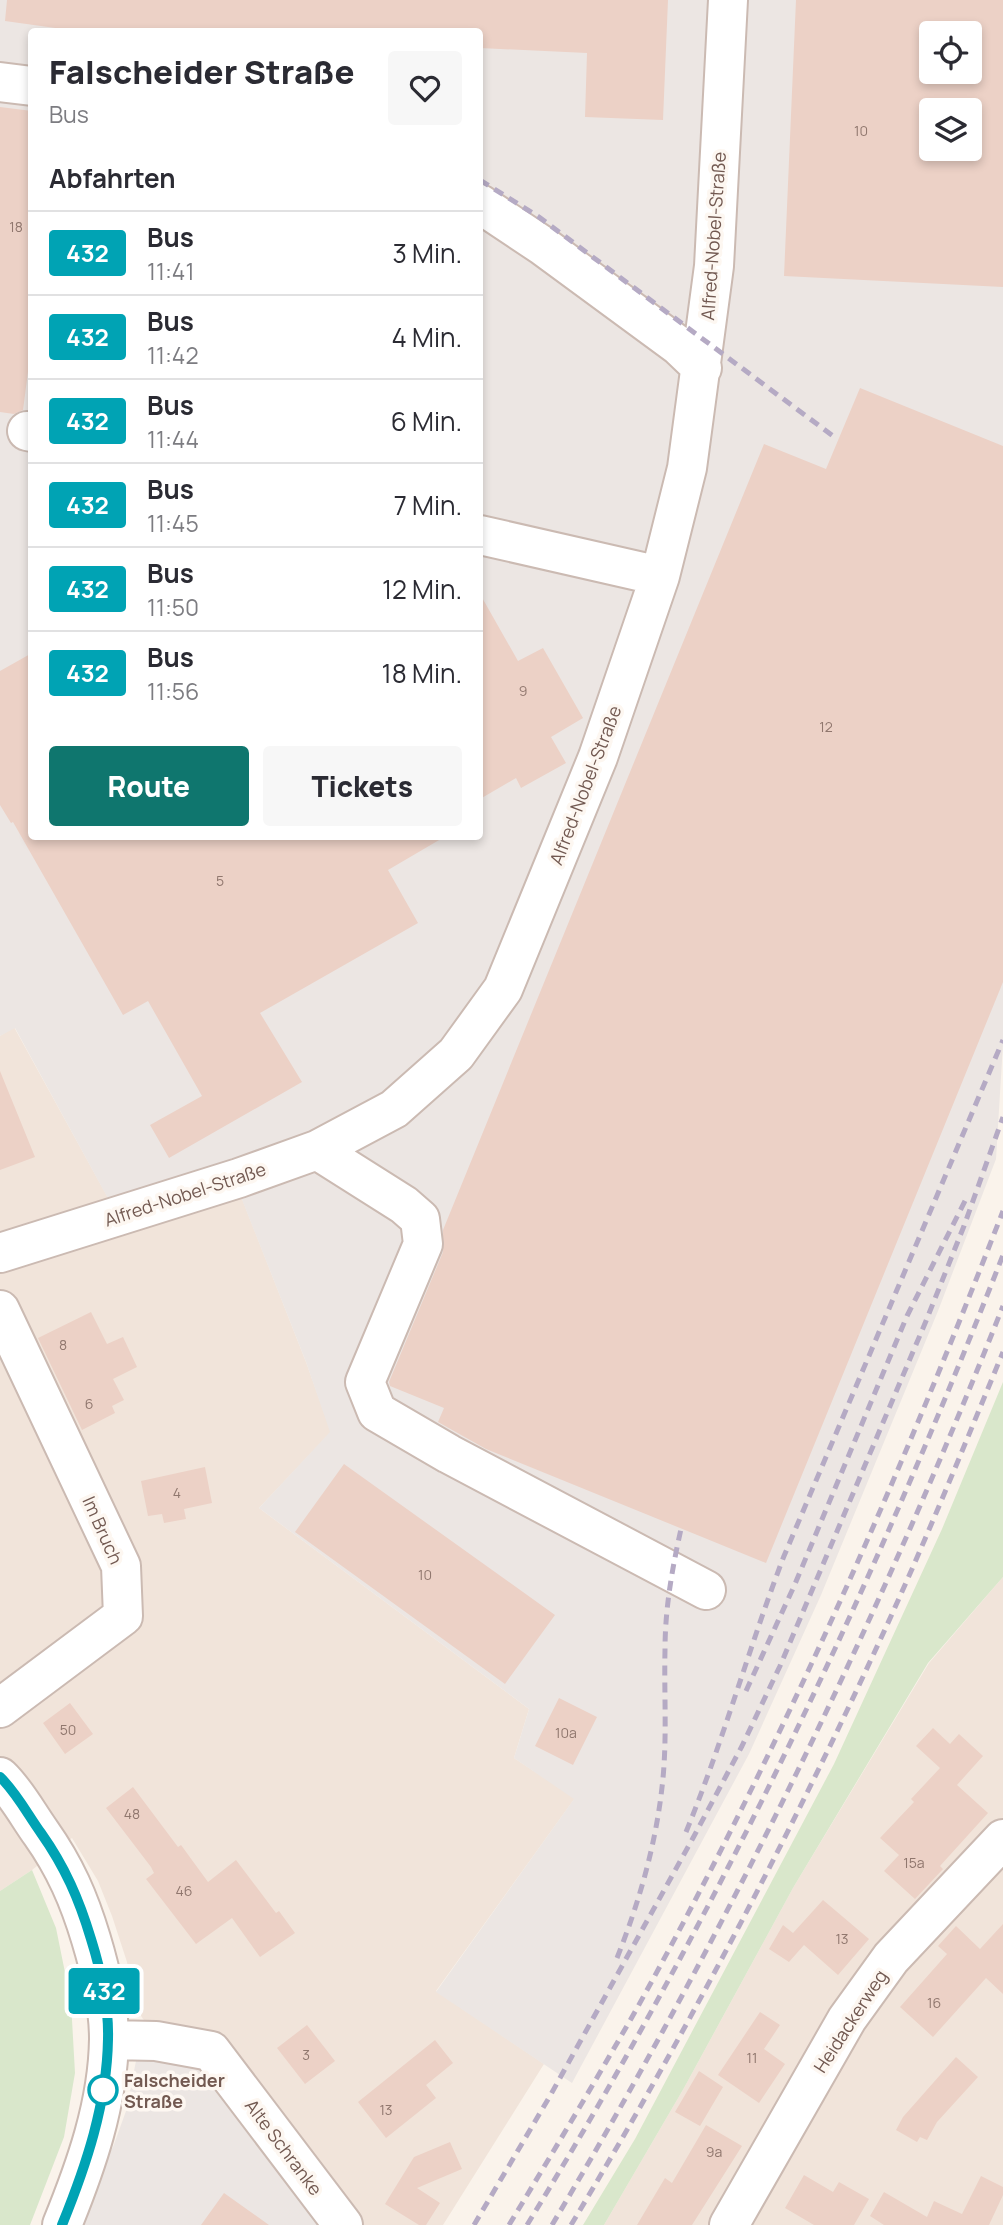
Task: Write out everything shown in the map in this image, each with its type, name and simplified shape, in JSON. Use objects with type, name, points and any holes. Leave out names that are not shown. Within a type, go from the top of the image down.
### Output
[{"type":"street","name":"Alfred-Nobel-Straße","points":[[0,1253],[239,1178],[317,1150],[394,1109],[456,1054],[503,989],[598,757],[660,576],[687,468],[714,266],[728,0]]},
{"type":"street","points":[[0,82],[28,86]]},
{"type":"street","points":[[483,206],[543,246],[679,346],[702,368]]},
{"type":"street","points":[[483,536],[660,576]]},
{"type":"street","points":[[317,1150],[404,1205],[420,1219],[423,1244],[365,1382],[377,1412],[449,1454],[706,1590]]},
{"type":"street","name":"Im Bruch","points":[[0,1310],[121,1566],[122,1616],[0,1708]]},
{"type":"street","points":[[0,1777],[60,1860],[80,1903],[102,1978],[107,2007],[108,2040],[104,2088],[84,2171],[62,2225]]},
{"type":"street","name":"Heidackerweg","points":[[729,2225],[847,2019],[891,1958],[1003,1839]]},
{"type":"street","name":"Alte Schranke","points":[[108,2040],[156,2041],[211,2050],[343,2225]]},
{"type":"shaded area","points":[[0,0],[1003,0],[1003,1044],[996,1159],[938,1311],[821,1595],[749,1754],[572,2083],[436,1992],[574,1799],[514,1758],[529,1709],[259,1508],[330,1432],[306,1362],[237,1187],[123,1226],[15,1028],[0,1036]]},
{"type":"shaded area","points":[[14,1027],[123,1225],[237,1186],[331,1432],[259,1508],[529,1709],[514,1758],[575,1798],[436,1991],[544,2064],[443,2225],[329,2225],[143,2019],[135,2006],[127,1962],[112,1916],[98,1881],[72,1838],[0,1891],[0,1360],[7,1354],[0,1314],[0,1036]]},
{"type":"shaded area","points":[[1003,1577],[1003,2225],[604,2225],[684,2088],[793,1888],[929,1663]]},
{"type":"shaded area","points":[[170,2050],[210,2063],[329,2225],[79,2225],[126,2111],[136,2061]]},
{"type":"green space","points":[[1003,1382],[1003,1577],[928,1663],[793,1888],[684,2088],[604,2225],[583,2225],[635,2139],[834,1764],[942,1529]]},
{"type":"green space","points":[[32,1870],[56,1928],[71,2002],[75,2073],[64,2137],[30,2225],[0,2225],[0,1891]]},
{"type":"building","points":[[7,0],[668,0],[663,120],[585,117],[587,53],[483,48],[483,28],[55,28],[5,21]]},
{"type":"building","points":[[796,0],[1003,0],[1003,287],[784,276]]},
{"type":"building","points":[[0,107],[28,110],[28,372],[23,410],[14,414],[0,412]]},
{"type":"building","points":[[860,388],[1003,446],[1003,982],[766,1563],[486,1449],[438,1422],[444,1408],[390,1386],[389,1382],[443,1252],[443,1230],[764,444],[826,469]]},
{"type":"building","points":[[483,599],[518,661],[543,648],[583,718],[551,737],[566,763],[521,788],[516,778],[483,797]]},
{"type":"building","points":[[28,655],[28,840],[439,840],[388,870],[418,923],[260,1013],[302,1082],[169,1158],[150,1125],[202,1096],[148,1001],[123,1015],[13,822],[11,823],[0,805],[0,671]]},
{"type":"building","points":[[0,1071],[35,1157],[0,1170]]},
{"type":"building","points":[[91,1312],[107,1344],[123,1337],[137,1367],[113,1379],[124,1400],[112,1406],[115,1413],[82,1430],[38,1338]]},
{"type":"building","points":[[344,1464],[555,1615],[505,1684],[295,1532]]},
{"type":"building","points":[[205,1467],[212,1503],[184,1509],[186,1519],[164,1523],[162,1514],[148,1516],[141,1481]]},
{"type":"building","points":[[559,1698],[597,1717],[573,1765],[535,1746]]},
{"type":"building","points":[[70,1703],[93,1734],[65,1754],[43,1723]]},
{"type":"building","points":[[933,1728],[950,1744],[959,1734],[983,1756],[957,1785],[988,1813],[940,1866],[943,1869],[915,1899],[884,1871],[899,1855],[880,1838],[914,1802],[911,1799],[940,1768],[916,1746]]},
{"type":"building","points":[[133,1787],[208,1882],[236,1860],[276,1913],[279,1911],[295,1933],[260,1957],[232,1918],[196,1944],[146,1879],[154,1873],[151,1867],[106,1808]]},
{"type":"building","points":[[823,1900],[869,1939],[838,1975],[804,1945],[789,1962],[769,1949],[783,1925],[793,1933]]},
{"type":"building","points":[[1003,1924],[1003,1994],[986,1978],[933,2037],[900,2007],[947,1954],[938,1946],[956,1926],[980,1949]]},
{"type":"building","points":[[760,2012],[780,2025],[764,2049],[785,2064],[759,2103],[718,2075]]},
{"type":"building","points":[[307,2025],[335,2061],[305,2084],[277,2048]]},
{"type":"building","points":[[435,2040],[453,2063],[426,2085],[436,2098],[386,2138],[358,2102]]},
{"type":"building","points":[[956,2057],[978,2077],[937,2122],[927,2140],[920,2137],[917,2142],[896,2130],[903,2117]]},
{"type":"building","points":[[699,2071],[723,2087],[700,2126],[675,2112]]},
{"type":"building","points":[[706,2125],[742,2146],[692,2225],[637,2225],[665,2178],[672,2183]]},
{"type":"building","points":[[450,2142],[462,2169],[417,2188],[440,2203],[426,2225],[419,2225],[385,2204],[414,2157]]},
{"type":"building","points":[[804,2175],[833,2192],[839,2182],[869,2199],[854,2225],[814,2225],[785,2208]]},
{"type":"building","points":[[981,2176],[1003,2187],[1003,2195],[989,2225],[884,2225],[870,2216],[884,2192],[927,2217],[934,2201],[962,2214]]},
{"type":"building","points":[[224,2193],[269,2225],[201,2225]]},
{"type":"railway","points":[[483,182],[539,217],[833,436]]},
{"type":"railway","points":[[686,1832],[784,1556],[1003,1040]]},
{"type":"railway","points":[[474,2225],[550,2096],[742,1746],[780,1666],[926,1321],[1003,1117]]},
{"type":"railway","points":[[746,1691],[795,1584],[907,1316],[966,1199]]},
{"type":"railway","points":[[509,2225],[636,2010],[787,1717],[878,1516],[1003,1211]]},
{"type":"railway","points":[[527,2225],[663,1991],[786,1751],[900,1505],[1003,1255]]},
{"type":"railway","points":[[552,2225],[679,2002],[796,1774],[904,1542],[1003,1306]]},
{"type":"railway","points":[[571,2225],[697,2004],[814,1778],[902,1591],[1003,1352]]},
{"type":"railway","points":[[617,1958],[633,1914],[657,1825],[665,1746],[666,1619],[681,1529]]},
{"type":"bus line","name":"432","points":[[0,1777],[60,1860],[80,1903],[102,1978],[107,2007],[108,2040],[104,2088],[84,2171],[62,2225]]},
{"type":"place","name":"Falscheider Straße","points":[[103,2090]]}]
